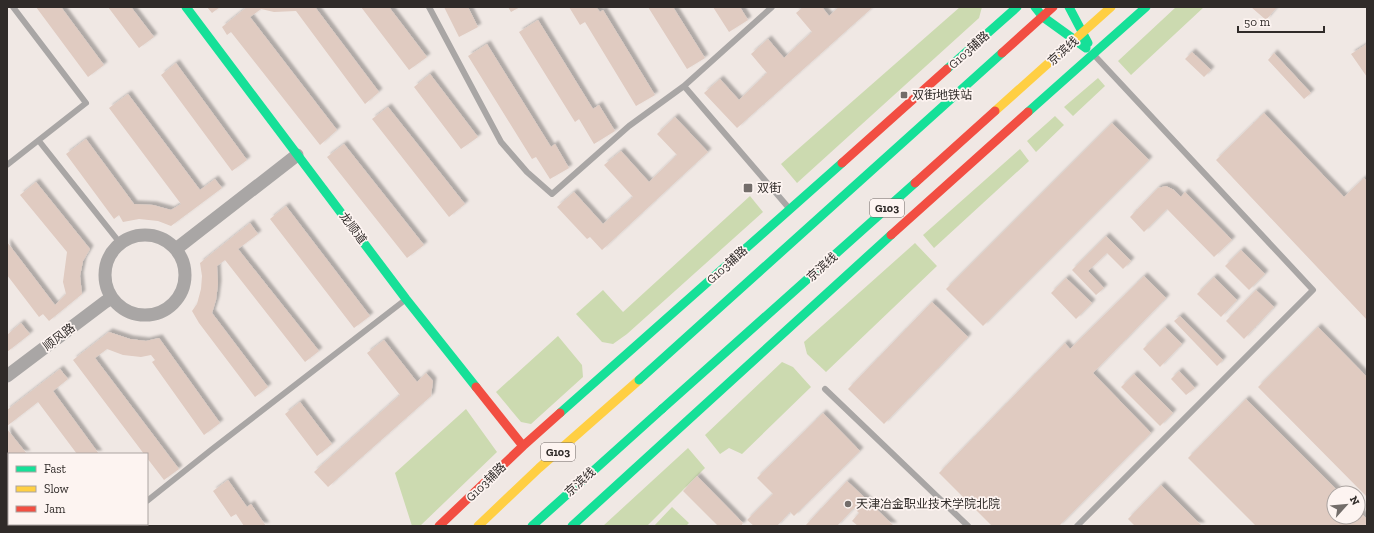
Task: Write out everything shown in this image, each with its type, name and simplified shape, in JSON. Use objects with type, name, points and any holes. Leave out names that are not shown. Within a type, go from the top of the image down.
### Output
[{"type":"main road","name":"龙顺道","points":[[186,7],[406,299],[523,446]]},
{"type":"main road","name":"G103辅路","points":[[439,526],[523,446],[1017,7]]},
{"type":"main road","points":[[1035,7],[1043,17],[1094,54]]},
{"type":"main road","name":"G103","points":[[478,526],[539,468],[639,380],[1053,7]]},
{"type":"main road","points":[[1069,7],[1094,54]]},
{"type":"main road","name":"京滨线","points":[[532,526],[1111,7]]},
{"type":"main road","points":[[572,526],[908,219],[1146,7]]},
{"type":"street","points":[[176,249],[297,155]]},
{"type":"street","points":[[141,234],[154,235],[169,242],[176,249],[182,258],[185,269],[185,280],[180,295],[170,307],[159,313],[146,315],[130,312],[115,302],[109,293],[105,282],[104,272],[112,250],[120,243],[129,237],[141,234]]},
{"type":"street","name":"顺风路","points":[[7,376],[112,298]]},
{"type":"lane","points":[[7,166],[86,103],[13,7]]},
{"type":"lane","points":[[429,7],[501,142],[527,172],[552,194],[629,126],[684,86],[772,7]]},
{"type":"lane","points":[[1078,526],[1314,290],[1094,54]]},
{"type":"lane","points":[[684,86],[790,209]]},
{"type":"lane","points":[[39,141],[120,243]]},
{"type":"lane","points":[[148,500],[406,299]]},
{"type":"lane","points":[[825,389],[968,526]]},
{"type":"green space","points":[[960,7],[982,7],[979,18],[797,183],[781,164]]},
{"type":"green space","points":[[1176,7],[1204,7],[1131,75],[1118,61]]},
{"type":"green space","points":[[1098,78],[1105,86],[1073,116],[1064,107]]},
{"type":"green space","points":[[1055,116],[1064,125],[1036,152],[1027,141]]},
{"type":"green space","points":[[1020,149],[1029,161],[934,248],[923,235]]},
{"type":"green space","points":[[750,196],[763,212],[627,334],[613,344],[602,342],[576,314],[603,290],[623,312]]},
{"type":"green space","points":[[915,243],[937,266],[826,372],[807,354],[804,342]]},
{"type":"green space","points":[[558,336],[582,365],[583,377],[531,424],[521,422],[496,392]]},
{"type":"green space","points":[[782,362],[793,367],[811,387],[742,454],[729,448],[720,454],[705,435]]},
{"type":"green space","points":[[466,409],[497,452],[420,526],[412,526],[395,473]]},
{"type":"green space","points":[[688,448],[705,468],[647,526],[603,526]]},
{"type":"green space","points":[[672,507],[689,523],[686,526],[654,526]]},
{"type":"building","points":[[36,7],[61,7],[104,65],[88,77]]},
{"type":"building","points":[[108,7],[131,7],[154,37],[139,48]]},
{"type":"building","points":[[207,7],[220,7],[212,13]]},
{"type":"building","points":[[247,7],[315,7],[379,92],[365,104],[296,11],[274,12],[261,9],[250,17],[337,130],[320,145],[231,32],[227,35],[222,27]]},
{"type":"building","points":[[361,7],[389,7],[427,57],[409,70]]},
{"type":"building","points":[[444,7],[468,7],[478,27],[459,37]]},
{"type":"building","points":[[508,7],[520,7],[511,12]]},
{"type":"building","points":[[569,7],[596,7],[600,12],[603,10],[655,95],[636,106],[585,22],[580,25]]},
{"type":"building","points":[[648,7],[673,7],[705,58],[687,69]]},
{"type":"building","points":[[713,7],[740,7],[748,20],[729,32]]},
{"type":"building","points":[[803,7],[822,7],[829,16],[839,7],[873,7],[737,128],[704,93],[720,79],[739,100],[767,73],[751,54],[768,39],[784,58],[812,32],[796,13]]},
{"type":"building","points":[[1251,7],[1277,7],[1266,20]]},
{"type":"building","points":[[538,20],[593,109],[599,105],[615,131],[594,144],[579,119],[575,122],[519,32]]},
{"type":"building","points":[[487,44],[551,147],[555,144],[569,168],[550,179],[536,157],[532,159],[468,56]]},
{"type":"building","points":[[1367,44],[1367,77],[1351,54]]},
{"type":"building","points":[[1192,52],[1211,70],[1204,77],[1185,59]]},
{"type":"building","points":[[1274,53],[1311,93],[1304,99],[1268,60]]},
{"type":"building","points":[[176,63],[247,160],[232,171],[161,75]]},
{"type":"building","points":[[430,74],[478,137],[461,149],[414,87]]},
{"type":"building","points":[[128,94],[200,190],[215,179],[222,188],[171,226],[158,221],[139,219],[123,222],[119,215],[114,219],[66,154],[86,139],[134,204],[153,205],[171,210],[181,204],[109,108]]},
{"type":"building","points":[[388,107],[465,204],[449,217],[372,119]]},
{"type":"building","points":[[1264,113],[1344,197],[1364,178],[1367,181],[1367,320],[1216,160]]},
{"type":"building","points":[[675,117],[708,152],[602,250],[590,237],[587,239],[557,207],[574,192],[603,224],[633,197],[604,165],[621,151],[649,182],[677,155],[657,134]]},
{"type":"building","points":[[1112,123],[1149,160],[983,326],[946,289]]},
{"type":"building","points":[[344,144],[424,245],[407,258],[327,157]]},
{"type":"building","points":[[36,182],[90,249],[83,261],[80,276],[82,294],[49,321],[43,314],[39,317],[7,275],[7,242],[55,305],[66,294],[63,282],[67,252],[20,195]]},
{"type":"building","points":[[1166,186],[1174,190],[1181,197],[1185,192],[1232,240],[1214,257],[1167,209],[1144,232],[1130,217],[1158,188]]},
{"type":"building","points":[[286,206],[370,316],[354,328],[270,219]]},
{"type":"building","points":[[250,223],[258,234],[238,249],[319,351],[305,362],[225,260],[217,266],[218,284],[216,300],[212,313],[268,387],[255,397],[199,323],[192,311],[197,304],[201,289],[202,276],[200,263]]},
{"type":"building","points":[[1106,236],[1131,261],[1123,269],[1107,253],[1088,271],[1104,288],[1096,295],[1072,270]]},
{"type":"building","points":[[1241,250],[1265,274],[1249,290],[1225,266]]},
{"type":"building","points":[[1144,276],[1166,298],[1093,373],[1151,433],[1059,526],[992,526],[939,473],[1065,343],[1070,349]]},
{"type":"building","points":[[1214,277],[1237,300],[1221,317],[1197,294]]},
{"type":"building","points":[[1066,278],[1092,303],[1076,319],[1051,293]]},
{"type":"building","points":[[1256,290],[1274,307],[1244,339],[1226,321]]},
{"type":"building","points":[[932,302],[968,337],[884,424],[848,389]]},
{"type":"building","points":[[1180,316],[1223,360],[1217,366],[1174,321]]},
{"type":"building","points":[[21,323],[30,334],[7,352],[7,335]]},
{"type":"building","points":[[1165,327],[1182,344],[1160,367],[1143,349]]},
{"type":"building","points":[[1318,327],[1367,377],[1367,497],[1366,485],[1355,485],[1258,387]]},
{"type":"building","points":[[109,332],[130,339],[146,341],[159,338],[220,423],[204,435],[152,362],[155,360],[151,355],[141,357],[123,355],[107,349],[95,358],[179,469],[164,480],[148,459],[148,453],[143,453],[73,360]]},
{"type":"building","points":[[384,340],[417,382],[426,373],[433,381],[431,396],[328,487],[314,472],[400,395],[367,353]]},
{"type":"building","points":[[60,369],[68,379],[53,391],[98,453],[76,453],[38,402],[7,426],[7,410]]},
{"type":"building","points":[[1179,371],[1195,388],[1186,395],[1171,379]]},
{"type":"building","points":[[1134,374],[1173,413],[1160,426],[1121,387]]},
{"type":"building","points":[[1246,399],[1332,485],[1326,485],[1326,525],[1366,525],[1366,518],[1367,526],[1256,526],[1188,458]]},
{"type":"building","points":[[300,402],[332,444],[317,456],[285,414]]},
{"type":"building","points":[[823,413],[860,451],[794,516],[790,512],[777,526],[754,526],[747,520],[773,494],[757,478]]},
{"type":"building","points":[[7,429],[26,453],[8,453],[8,462]]},
{"type":"building","points":[[697,476],[743,523],[741,526],[718,526],[683,491]]},
{"type":"building","points":[[228,480],[247,507],[251,504],[266,526],[244,526],[236,514],[231,517],[213,491]]},
{"type":"building","name":"天津冶金职业技术学院北院","points":[[847,481],[894,526],[858,526],[852,521],[859,513],[854,508],[837,526],[805,526]]},
{"type":"building","points":[[1161,485],[1202,526],[1135,526],[1128,519]]},
{"type":"building","points":[[7,514],[8,525],[16,526],[7,526]]},
{"type":"traffic: fast","points":[[186,7],[406,299],[476,387]]},
{"type":"traffic: fast","points":[[947,69],[1017,7]]},
{"type":"traffic: fast","points":[[1035,7],[1043,17],[1086,48]]},
{"type":"traffic: fast","points":[[1069,7],[1088,43]]},
{"type":"traffic: fast","points":[[1028,112],[1146,7]]},
{"type":"traffic: fast","points":[[639,380],[1002,53]]},
{"type":"traffic: fast","points":[[560,413],[842,163]]},
{"type":"traffic: fast","points":[[662,409],[915,183]]},
{"type":"traffic: fast","points":[[572,526],[891,235]]},
{"type":"traffic: fast","points":[[532,526],[662,409]]},
{"type":"traffic: slow","points":[[995,111],[1111,7]]},
{"type":"traffic: slow","points":[[478,526],[539,468],[639,380]]},
{"type":"traffic: jam","points":[[1002,53],[1053,7]]},
{"type":"traffic: jam","points":[[842,163],[947,69]]},
{"type":"traffic: jam","points":[[915,183],[995,111]]},
{"type":"traffic: jam","points":[[891,235],[1028,112]]},
{"type":"traffic: jam","points":[[476,387],[523,446]]},
{"type":"traffic: jam","points":[[439,526],[560,413]]},
{"type":"place","name":"双街地铁站","points":[[904,95]]},
{"type":"place","name":"双街","points":[[748,188]]},
{"type":"place","name":"天津冶金职业技术学院北院","points":[[848,504]]}]
